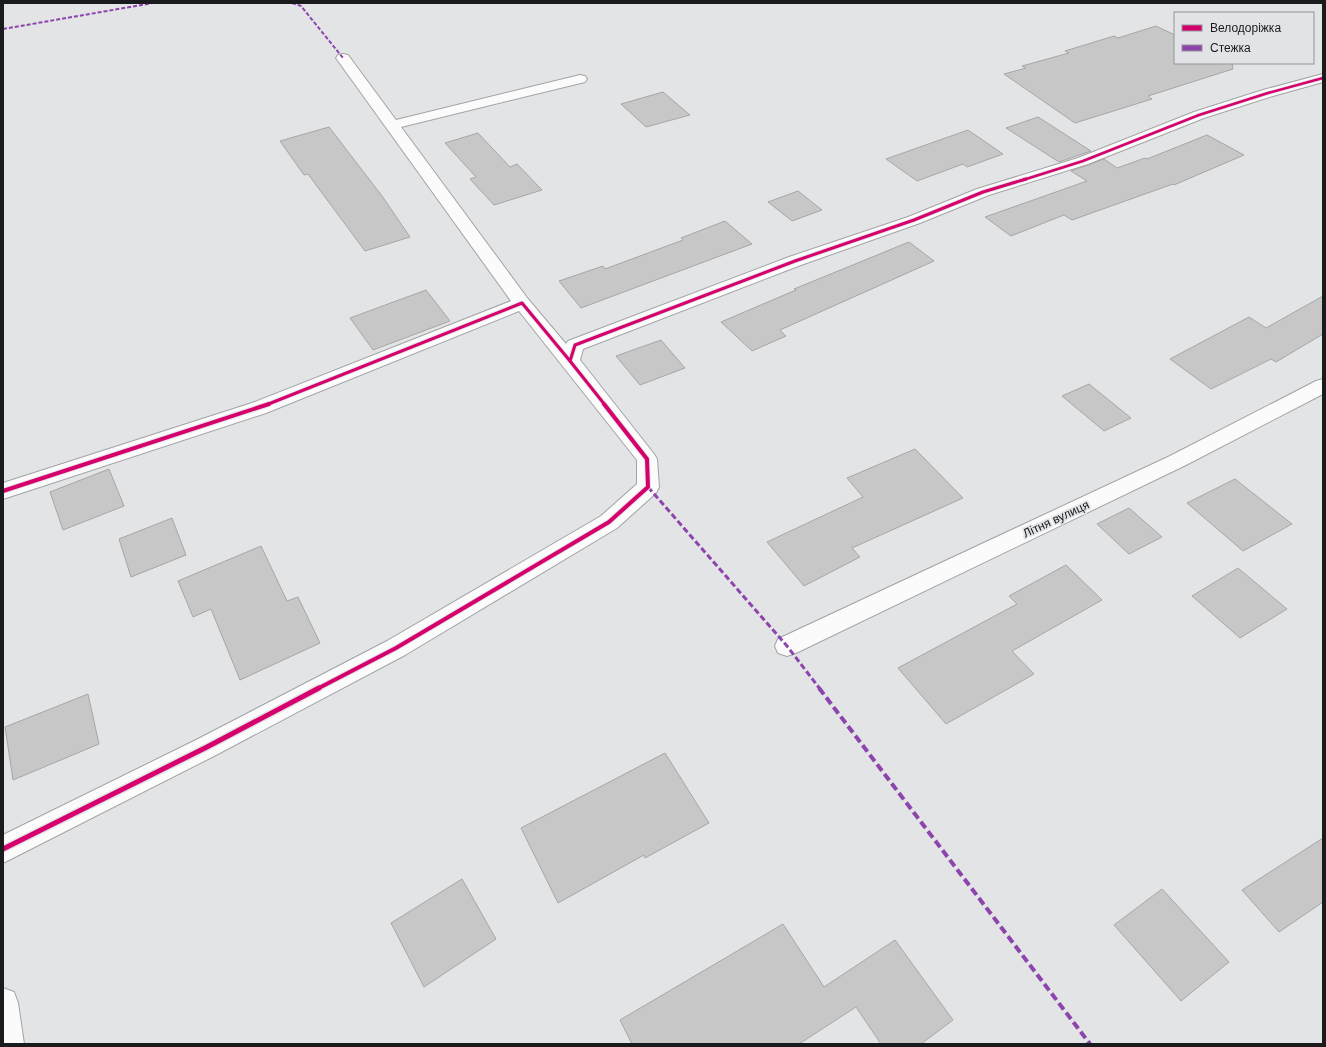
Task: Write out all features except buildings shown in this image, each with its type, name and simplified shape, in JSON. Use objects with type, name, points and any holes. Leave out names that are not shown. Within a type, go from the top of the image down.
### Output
[{"type":"street","points":[[3,849],[207,748],[396,648],[609,522],[648,487],[647,459],[522,303],[343,58]]},
{"type":"street","points":[[570,361],[575,345],[790,263],[914,220],[983,192],[1083,161],[1199,115],[1268,93],[1323,78]]},
{"type":"street","points":[[392,125],[580,79]]},
{"type":"street","points":[[3,491],[259,408],[522,303]]},
{"type":"street","name":"Літня вулиця","points":[[787,646],[1177,461],[1323,386]]},
{"type":"street","points":[[3,1003],[8,1044]]},
{"type":"marked path","points":[[3,29],[153,3]]},
{"type":"marked path","points":[[292,3],[301,6],[343,58]]},
{"type":"marked path","points":[[648,487],[787,646],[1090,1044]]},
{"type":"cycle path","points":[[3,849],[207,747],[396,648],[609,522],[648,487],[647,459],[570,361],[575,345],[795,261],[914,220],[983,192],[1083,161],[1199,115],[1268,93],[1323,78]]},
{"type":"cycle path","points":[[3,491],[259,408],[522,303],[570,361]]}]
